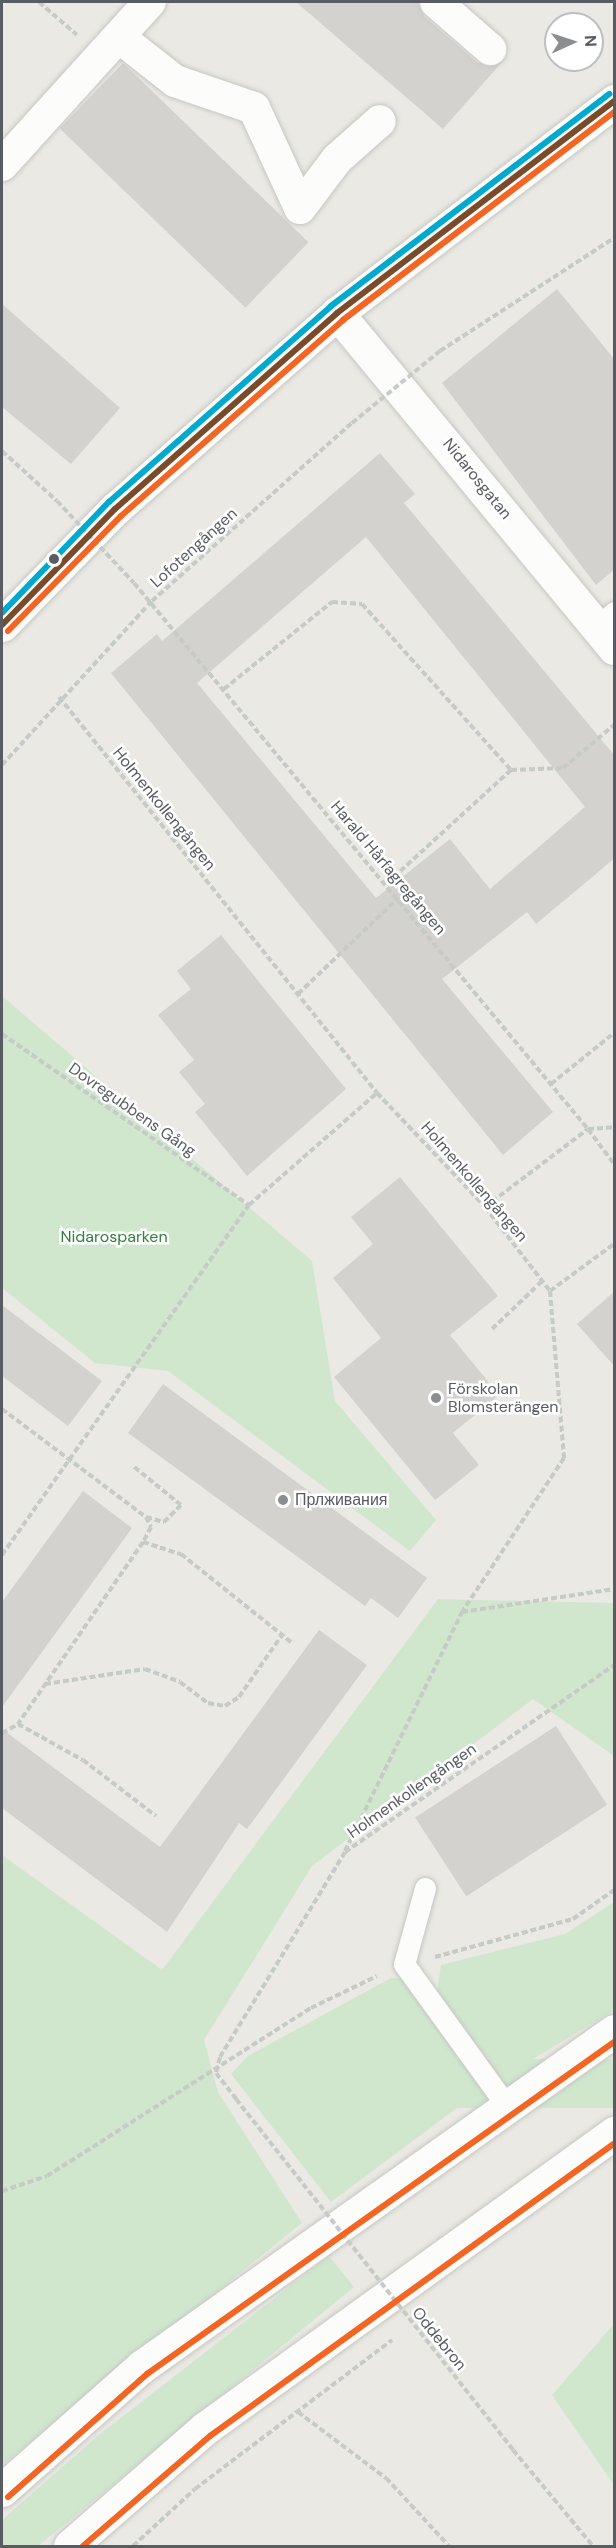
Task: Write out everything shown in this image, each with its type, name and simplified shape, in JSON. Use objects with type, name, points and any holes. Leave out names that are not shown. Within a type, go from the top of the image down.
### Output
[{"type":"main road","points":[[2,625],[115,509],[337,313],[615,101]]},
{"type":"main road","name":"Nidarosgatan","points":[[337,313],[609,629]]},
{"type":"main road","points":[[2,2490],[141,2367],[506,2105],[615,2031]]},
{"type":"main road","points":[[70,2547],[204,2429],[615,2133]]},
{"type":"street","points":[[2,165],[150,2]]},
{"type":"street","points":[[436,2],[490,49]]},
{"type":"street","points":[[110,46],[175,81],[254,108],[300,208],[337,159],[380,121]]},
{"type":"lane","points":[[425,1887],[404,1964],[506,2105]]},
{"type":"path","points":[[39,2],[110,46]]},
{"type":"path","name":"Lofotengången","points":[[2,765],[59,697],[152,601],[352,423],[440,351],[615,238]]},
{"type":"path","name":"Harald Hårfagregången","points":[[2,451],[57,501],[152,601],[615,1164]]},
{"type":"path","points":[[224,689],[332,602],[362,604],[512,770]]},
{"type":"path","name":"Holmenkollengången","points":[[59,697],[377,1093],[485,1207],[550,1291]]},
{"type":"path","points":[[386,884],[512,770],[563,768],[615,725]]},
{"type":"path","points":[[298,994],[398,898]]},
{"type":"path","points":[[551,1084],[615,1033]]},
{"type":"path","name":"Dovregubbens Gång","points":[[2,1034],[249,1205]]},
{"type":"path","points":[[2,1555],[249,1205],[377,1093]]},
{"type":"path","points":[[485,1207],[588,1129],[615,1127]]},
{"type":"path","points":[[345,1852],[462,1612],[564,1458],[550,1291],[615,1244]]},
{"type":"path","points":[[492,1329],[542,1281]]},
{"type":"path","points":[[2,1409],[146,1517],[164,1522],[181,1505],[133,1466]]},
{"type":"path","points":[[2,1733],[18,1724],[143,1542],[151,1527],[146,1517]]},
{"type":"path","points":[[143,1542],[181,1554],[291,1642]]},
{"type":"path","points":[[462,1612],[615,1589]]},
{"type":"path","points":[[45,1684],[145,1669],[180,1682],[208,1703],[225,1706],[239,1697],[282,1635]]},
{"type":"path","name":"Holmenkollengången","points":[[216,2073],[220,2057],[345,1852],[615,1665]]},
{"type":"path","points":[[18,1724],[83,1760],[156,1816]]},
{"type":"path","points":[[2,2191],[47,2175],[216,2073]]},
{"type":"path","name":"Oddebron","points":[[216,2073],[513,2450],[593,2547]]},
{"type":"path","points":[[409,2327],[419,2320]]},
{"type":"path","points":[[133,2547],[195,2489],[400,2334]]},
{"type":"path","points":[[297,2412],[386,2478],[449,2547]]},
{"type":"green space","name":"Nidarosparken","points":[[2,996],[312,1261],[335,1401],[436,1520],[410,1551],[168,1371],[95,1363],[2,1288]]},
{"type":"green space","points":[[438,1599],[614,1603],[614,1756],[533,1699],[312,1866],[204,2040],[218,2092],[302,2223],[2,2465],[2,1855],[162,1970]]},
{"type":"green space","points":[[614,1902],[614,2010],[525,2064],[495,2063],[475,2046],[437,1992],[441,1965],[565,1934]]},
{"type":"green space","points":[[391,1978],[404,1979],[454,2049],[465,2084],[461,2105],[331,2202],[231,2074],[248,2056]]},
{"type":"green space","points":[[302,2059],[614,2059],[614,2108],[302,2108]]},
{"type":"green space","points":[[329,2256],[354,2287],[38,2546],[2,2546],[2,2520],[100,2434]]},
{"type":"green space","points":[[614,2324],[614,2485],[552,2395]]},
{"type":"building","points":[[296,2],[418,2],[424,16],[478,63],[502,62],[443,129]]},
{"type":"building","points":[[123,63],[309,242],[245,308],[60,128]]},
{"type":"building","points":[[557,289],[615,360],[615,569],[596,585],[442,383]]},
{"type":"building","points":[[2,304],[120,408],[71,464],[2,407]]},
{"type":"building","points":[[380,453],[415,494],[404,503],[615,756],[615,858],[536,924],[527,912],[442,979],[553,1112],[503,1155],[111,673],[157,634],[162,641]],"holes":[[[366,537],[585,807],[490,889],[450,839],[376,898],[197,683]]]},
{"type":"building","points":[[221,935],[346,1089],[247,1176],[195,1112],[205,1104],[179,1072],[194,1060],[158,1015],[191,989],[177,971]]},
{"type":"building","points":[[400,1177],[498,1296],[450,1335],[499,1395],[453,1433],[479,1465],[435,1500],[334,1377],[381,1338],[333,1278],[373,1244],[351,1217]]},
{"type":"building","points":[[615,1291],[615,1367],[577,1324]]},
{"type":"building","points":[[2,1305],[102,1381],[68,1426],[2,1376]]},
{"type":"building","points":[[163,1384],[427,1578],[398,1618],[371,1598],[365,1606],[128,1433]]},
{"type":"building","points":[[83,1491],[132,1528],[2,1707],[2,1602]]},
{"type":"building","points":[[319,1630],[367,1665],[247,1829],[239,1823],[167,1932],[2,1808],[2,1729],[160,1847]]},
{"type":"building","points":[[556,1726],[607,1805],[466,1896],[415,1817]]},
{"type":"transit line","points":[[2,613],[109,502],[331,306],[609,94]]},
{"type":"transit line","points":[[2,625],[115,509],[337,313],[614,101]]},
{"type":"transit line","points":[[8,631],[121,516],[343,320],[614,112]]},
{"type":"transit line","points":[[8,2497],[147,2374],[614,2042]]},
{"type":"transit line","points":[[83,2546],[210,2436],[614,2144]]},
{"type":"place","name":"Förskolan Blomsterängen","points":[[436,1398]]},
{"type":"place","name":"Прлживания","points":[[283,1500]]}]
